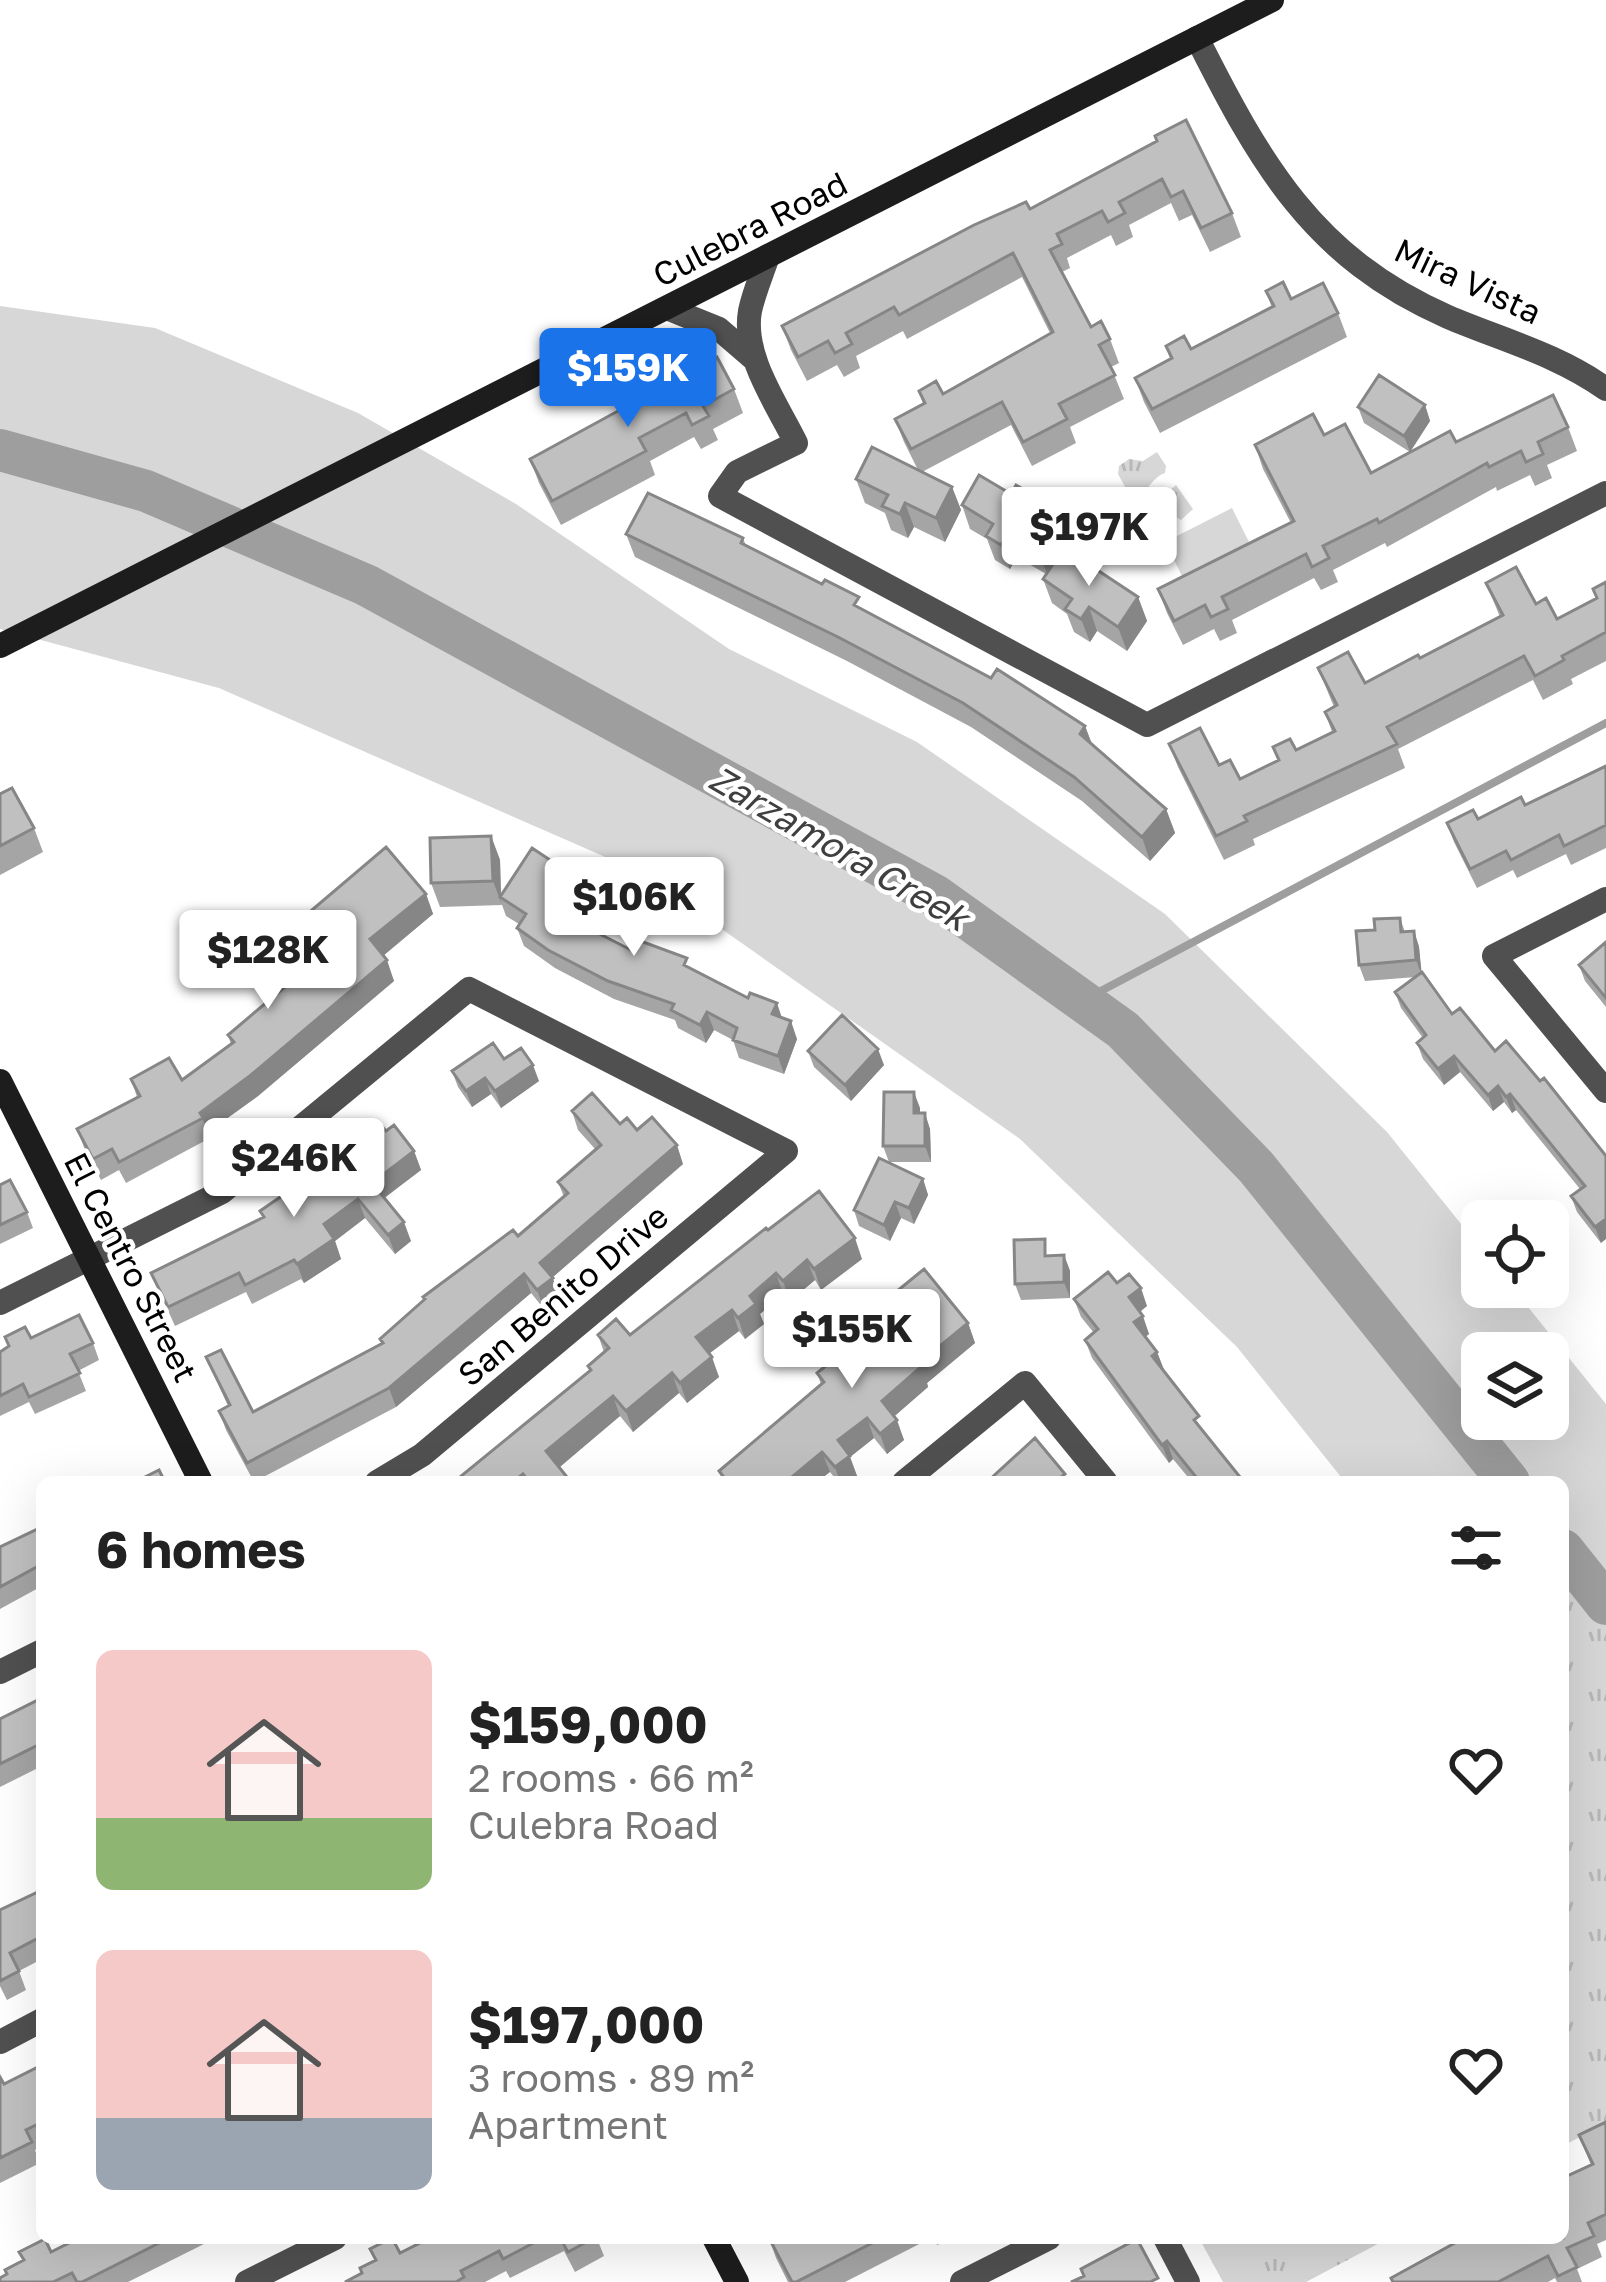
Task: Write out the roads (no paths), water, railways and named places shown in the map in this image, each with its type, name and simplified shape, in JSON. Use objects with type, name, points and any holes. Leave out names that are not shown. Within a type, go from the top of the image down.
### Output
[{"type":"main road","name":"Culebra Road","points":[[0,646],[1272,0]]},
{"type":"main road","name":"El Centro Street","points":[[0,1081],[198,1476]]},
{"type":"main road","points":[[717,2244],[737,2282]]},
{"type":"street","name":"Mira Vista","points":[[1197,38],[1250,142],[1275,179],[1336,245],[1409,297],[1559,360],[1606,389]]},
{"type":"street","points":[[768,256],[751,309],[755,360],[796,443],[737,472],[720,496],[1148,725],[1606,493]]},
{"type":"street","points":[[667,308],[719,329],[755,360]]},
{"type":"street","points":[[1606,898],[1494,956],[1606,1091]]},
{"type":"street","name":"San Benito Drive","points":[[90,1258],[222,1192],[469,989],[786,1151],[422,1455],[387,1476]]},
{"type":"street","points":[[0,1303],[90,1258]]},
{"type":"street","points":[[911,1476],[1024,1383],[1101,1476]]},
{"type":"street","points":[[0,1672],[36,1654]]},
{"type":"street","points":[[0,2042],[36,2023]]},
{"type":"street","points":[[248,2282],[323,2244]]},
{"type":"street","points":[[962,2282],[1037,2244]]},
{"type":"street","points":[[1169,2244],[1188,2282]]},
{"type":"waterway","name":"Zarzamora Creek","points":[[0,450],[146,491],[366,585],[936,896],[1123,1030],[1256,1167],[1504,1476]]},
{"type":"waterway","points":[[1082,1001],[1606,723]]},
{"type":"waterway","name":"Zarzamora Creek","points":[[1569,1558],[1606,1604]]}]
